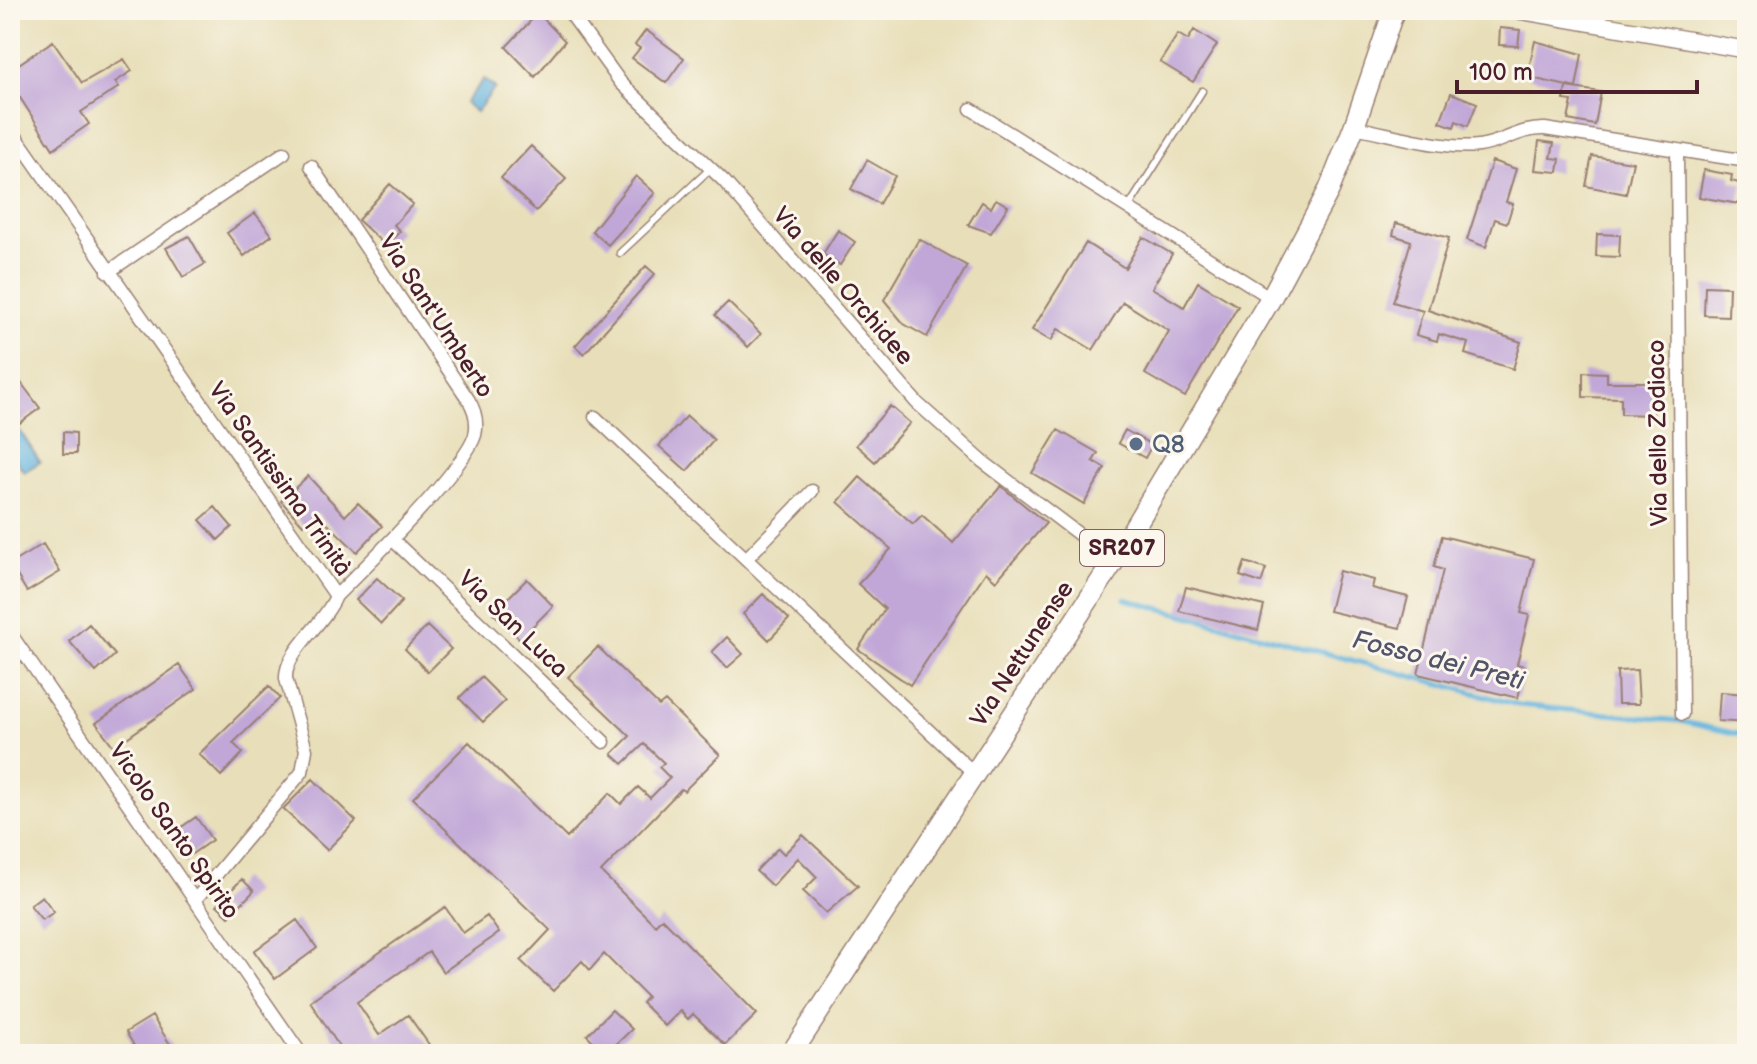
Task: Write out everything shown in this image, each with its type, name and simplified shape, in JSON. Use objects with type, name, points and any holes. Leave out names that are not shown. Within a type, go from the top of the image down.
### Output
[{"type":"main road","name":"Via Nettunense","points":[[791,1054],[1114,561],[1271,298],[1329,190],[1394,10]]},
{"type":"street","name":"Via delle Orchidee","points":[[568,10],[621,83],[711,168],[917,403],[982,461],[1114,561]]},
{"type":"street","points":[[1516,10],[1747,50]]},
{"type":"street","points":[[971,109],[1271,298]]},
{"type":"street","points":[[1354,127],[1466,146],[1493,143],[1525,130],[1545,129],[1747,161]]},
{"type":"street","name":"Via Santissima Trinità","points":[[10,128],[336,596],[326,617],[286,667],[286,679],[306,750],[302,772],[195,900]]},
{"type":"street","name":"Via dello Zodiaco","points":[[1677,151],[1682,714]]},
{"type":"street","points":[[108,272],[284,153]]},
{"type":"street","name":"Via Sant'Umberto","points":[[311,166],[472,405],[476,418],[474,439],[467,451],[392,539],[336,596]]},
{"type":"street","points":[[595,417],[975,774]]},
{"type":"street","points":[[746,559],[812,491]]},
{"type":"street","name":"Via San Luca","points":[[392,539],[604,742]]},
{"type":"street","name":"Vicolo Santo Spirito","points":[[10,633],[301,1054]]},
{"type":"lane","points":[[1128,208],[1202,91]]},
{"type":"lane","points":[[620,253],[711,168]]},
{"type":"water","points":[[484,79],[495,88],[476,112],[465,103]]},
{"type":"water","points":[[20,431],[40,462],[24,472],[10,450],[10,437]]},
{"type":"building","points":[[538,13],[565,41],[535,77],[506,47]]},
{"type":"building","points":[[1500,28],[1520,30],[1518,46],[1499,45]]},
{"type":"building","points":[[646,30],[684,58],[666,83],[632,58],[640,48],[635,45]]},
{"type":"building","points":[[1194,30],[1217,45],[1193,82],[1160,62],[1178,34],[1188,40]]},
{"type":"building","points":[[53,41],[82,83],[124,59],[132,71],[115,82],[119,87],[81,112],[89,124],[53,149],[10,82],[10,70]]},
{"type":"building","points":[[1535,41],[1582,54],[1576,88],[1527,77]]},
{"type":"building","points":[[1566,87],[1601,92],[1595,125],[1568,120],[1572,101],[1564,100]]},
{"type":"building","points":[[1451,93],[1477,103],[1468,126],[1456,121],[1454,127],[1440,122]]},
{"type":"building","points":[[1539,141],[1554,143],[1551,158],[1560,159],[1558,172],[1535,170]]},
{"type":"building","points":[[531,146],[566,179],[536,211],[501,178]]},
{"type":"building","points":[[1592,156],[1633,162],[1626,194],[1586,186]]},
{"type":"building","points":[[867,160],[895,176],[879,204],[851,189]]},
{"type":"building","points":[[1492,161],[1516,169],[1506,202],[1513,204],[1507,223],[1495,219],[1486,247],[1467,240]]},
{"type":"building","points":[[1704,170],[1732,175],[1731,181],[1743,184],[1739,204],[1699,197]]},
{"type":"building","points":[[636,176],[655,193],[608,245],[592,231]]},
{"type":"building","points":[[390,184],[413,204],[394,225],[400,231],[386,246],[358,220]]},
{"type":"building","points":[[996,199],[1008,206],[991,233],[968,225],[982,202],[991,208]]},
{"type":"building","points":[[255,213],[272,235],[244,256],[227,233]]},
{"type":"building","points":[[1396,223],[1449,238],[1428,310],[1521,342],[1513,369],[1465,354],[1468,343],[1439,334],[1437,341],[1416,335],[1423,311],[1393,302],[1411,241],[1393,235]]},
{"type":"building","points":[[838,230],[855,242],[840,265],[823,254]]},
{"type":"building","points":[[1597,234],[1620,235],[1619,257],[1596,256]]},
{"type":"building","points":[[189,236],[205,264],[183,277],[166,248]]},
{"type":"building","points":[[1143,237],[1172,254],[1152,288],[1184,307],[1198,282],[1238,306],[1185,397],[1145,374],[1169,331],[1123,302],[1093,350],[1058,329],[1051,341],[1032,330],[1086,243],[1125,268]]},
{"type":"building","points":[[919,239],[967,266],[927,337],[904,324],[884,300]]},
{"type":"building","points":[[646,266],[655,274],[584,354],[575,346]]},
{"type":"building","points":[[1705,286],[1729,287],[1728,316],[1704,315]]},
{"type":"building","points":[[728,302],[761,334],[748,347],[715,315]]},
{"type":"building","points":[[10,368],[40,408],[16,426],[10,419]]},
{"type":"building","points":[[1583,372],[1607,373],[1607,382],[1654,382],[1653,415],[1621,414],[1621,398],[1583,397]]},
{"type":"building","points":[[890,406],[910,423],[875,462],[856,445]]},
{"type":"building","points":[[687,416],[714,440],[687,471],[659,446]]},
{"type":"building","points":[[1058,430],[1098,453],[1093,461],[1105,468],[1084,504],[1032,473]]},
{"type":"building","points":[[1125,430],[1152,445],[1145,458],[1118,443]]},
{"type":"building","points":[[63,432],[76,433],[76,454],[63,454]]},
{"type":"building","points":[[308,476],[345,516],[358,503],[382,526],[357,552],[317,513],[303,525],[281,501]]},
{"type":"building","points":[[860,477],[913,524],[922,515],[953,543],[1001,486],[1046,523],[996,581],[986,572],[910,685],[858,649],[885,609],[858,584],[891,549],[838,502]]},
{"type":"building","points":[[215,507],[232,527],[218,540],[200,520]]},
{"type":"building","points":[[1442,536],[1534,559],[1521,613],[1529,615],[1517,664],[1525,666],[1518,698],[1418,674],[1443,570],[1434,567]]},
{"type":"building","points":[[43,544],[60,572],[27,592],[10,564]]},
{"type":"building","points":[[1245,562],[1266,569],[1261,583],[1240,576]]},
{"type":"building","points":[[1339,571],[1374,580],[1372,588],[1408,597],[1400,628],[1329,611]]},
{"type":"building","points":[[377,578],[402,601],[381,624],[356,600]]},
{"type":"building","points":[[527,579],[553,606],[520,639],[493,613]]},
{"type":"building","points":[[1186,587],[1264,606],[1258,630],[1179,611]]},
{"type":"building","points":[[763,594],[789,619],[769,640],[743,614]]},
{"type":"building","points":[[89,624],[115,655],[96,672],[69,641]]},
{"type":"building","points":[[427,626],[451,649],[428,672],[405,649]]},
{"type":"building","points":[[727,637],[743,654],[727,668],[712,652]]},
{"type":"building","points":[[598,647],[659,706],[665,701],[720,755],[684,791],[681,789],[601,872],[655,925],[662,918],[757,1014],[725,1045],[693,1014],[688,1019],[680,1011],[665,1026],[642,1003],[647,997],[604,954],[590,970],[582,961],[553,991],[521,961],[550,930],[413,798],[469,742],[567,838],[610,793],[621,804],[638,787],[650,798],[670,778],[659,767],[664,763],[644,744],[623,764],[612,754],[630,736],[568,677]]},
{"type":"building","points":[[179,665],[196,689],[114,747],[96,723]]},
{"type":"building","points":[[1637,670],[1639,704],[1618,704],[1617,671]]},
{"type":"building","points":[[481,677],[505,701],[483,722],[459,698]]},
{"type":"building","points":[[269,686],[280,698],[233,743],[243,753],[221,776],[199,754]]},
{"type":"building","points":[[1720,692],[1747,694],[1747,723],[1718,721]]},
{"type":"building","points":[[313,779],[356,821],[327,850],[283,809]]},
{"type":"building","points":[[196,817],[212,840],[186,858],[170,835]]},
{"type":"building","points":[[803,835],[858,886],[826,913],[803,891],[817,877],[798,858],[772,886],[756,871],[778,848],[784,854]]},
{"type":"building","points":[[242,879],[254,891],[229,916],[217,905]]},
{"type":"building","points":[[42,896],[54,912],[42,920],[30,905]]},
{"type":"building","points":[[445,907],[463,933],[487,916],[499,933],[443,972],[429,952],[357,1002],[379,1035],[408,1015],[430,1046],[418,1054],[344,1054],[310,1001]]},
{"type":"building","points":[[297,920],[317,948],[275,979],[254,951]]},
{"type":"building","points":[[612,1010],[632,1029],[606,1054],[587,1035]]},
{"type":"building","points":[[152,1016],[173,1049],[165,1054],[139,1054],[126,1032]]},
{"type":"waterway","name":"Fosso dei Preti","points":[[1125,599],[1519,705],[1679,721],[1747,736]]},
{"type":"place","name":"Q8","points":[[1136,444]]}]
